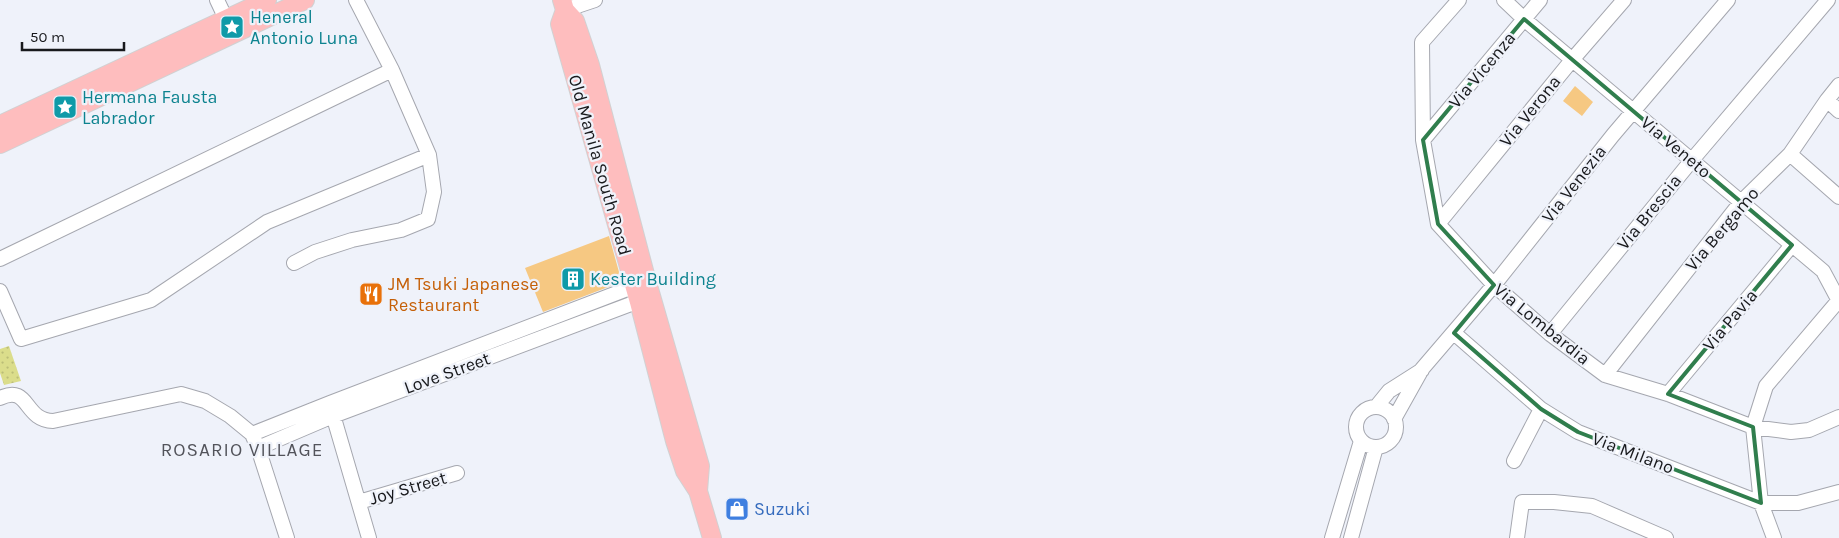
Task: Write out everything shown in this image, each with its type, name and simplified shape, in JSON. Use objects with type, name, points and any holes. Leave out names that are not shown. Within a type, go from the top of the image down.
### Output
[{"type":"main road","points":[[0,125],[267,0]]},
{"type":"main road","points":[[0,144],[305,0]]},
{"type":"main road","name":"Old Manila South Road","points":[[563,5],[575,20],[590,66],[643,292],[700,466],[698,490],[712,538]]},
{"type":"street","points":[[216,0],[226,19]]},
{"type":"street","points":[[294,263],[315,252],[343,243],[401,230],[428,219],[434,192],[429,155],[392,70],[356,0]]},
{"type":"street","points":[[563,5],[595,0]]},
{"type":"street","points":[[1438,224],[1423,140],[1422,42],[1459,0]]},
{"type":"street","name":"Via Veneto","points":[[1504,0],[1524,20],[1823,271],[1839,300]]},
{"type":"street","name":"Via Vicenza","points":[[1423,140],[1540,0]]},
{"type":"street","name":"Via Verona","points":[[1438,224],[1572,60],[1624,0]]},
{"type":"street","name":"Via Venezia","points":[[1422,369],[1494,285],[1633,111],[1728,0]]},
{"type":"street","name":"Via Brescia","points":[[1550,334],[1692,160],[1828,0]]},
{"type":"street","points":[[1835,0],[1839,5]]},
{"type":"street","points":[[0,259],[392,70]]},
{"type":"street","name":"Via Bergamo","points":[[1605,375],[1741,202],[1790,154],[1826,100],[1839,85]]},
{"type":"street","points":[[1826,100],[1839,111]]},
{"type":"street","points":[[1790,154],[1839,197]]},
{"type":"street","points":[[0,291],[21,338],[151,300],[267,222],[429,155]]},
{"type":"street","name":"Via Lombardia","points":[[1438,224],[1494,285],[1550,334],[1605,375],[1668,394],[1753,427],[1791,432],[1809,430],[1839,417]]},
{"type":"street","name":"Via Pavia","points":[[1668,394],[1792,245]]},
{"type":"street","name":"Love Street","points":[[252,434],[331,409],[643,292]]},
{"type":"street","points":[[1774,538],[1761,503],[1753,427],[1766,386],[1839,300]]},
{"type":"street","name":"Via Milano","points":[[1454,333],[1541,409],[1578,432],[1761,503],[1798,503],[1839,492]]},
{"type":"street","points":[[1376,408],[1388,392],[1422,369]]},
{"type":"street","points":[[1394,419],[1387,411],[1376,408],[1364,411],[1356,422],[1361,441],[1376,447],[1388,443],[1395,432],[1394,419],[1422,369]]},
{"type":"street","points":[[0,398],[15,394],[24,401],[40,420],[53,421],[181,394],[205,402],[230,416],[252,434],[287,538]]},
{"type":"street","points":[[331,409],[369,538]]},
{"type":"street","name":"Love Street","points":[[258,448],[331,409]]},
{"type":"street","points":[[1514,461],[1541,409]]},
{"type":"street","points":[[1332,538],[1361,441]]},
{"type":"street","points":[[1350,538],[1376,447]]},
{"type":"street","name":"Joy Street","points":[[359,502],[457,473]]},
{"type":"street","points":[[1518,538],[1522,502],[1554,502],[1592,506],[1666,538]]},
{"type":"highlighted area","points":[[1524,19],[1792,245],[1668,394],[1753,427],[1761,503],[1578,432],[1541,409],[1454,333],[1494,285],[1438,224],[1423,140]]},
{"type":"green space","points":[[9,346],[21,381],[4,385],[0,373],[0,349]]},
{"type":"building","points":[[1575,86],[1593,102],[1582,116],[1563,101]]},
{"type":"building","name":"Kester Building","points":[[609,236],[619,272],[616,284],[543,312],[525,268]]},
{"type":"place","name":"Heneral Antonio Luna","points":[[232,27]]},
{"type":"place","name":"Hermana Fausta Labrador","points":[[65,107]]},
{"type":"place","name":"Kester Building","points":[[573,279]]},
{"type":"place","name":"JM Tsuki Japanese Restaurant","points":[[371,294]]},
{"type":"place","name":"Suzuki","points":[[737,509]]},
{"type":"district","name":"ROSARIO VILLAGE","points":[[242,449]]}]
